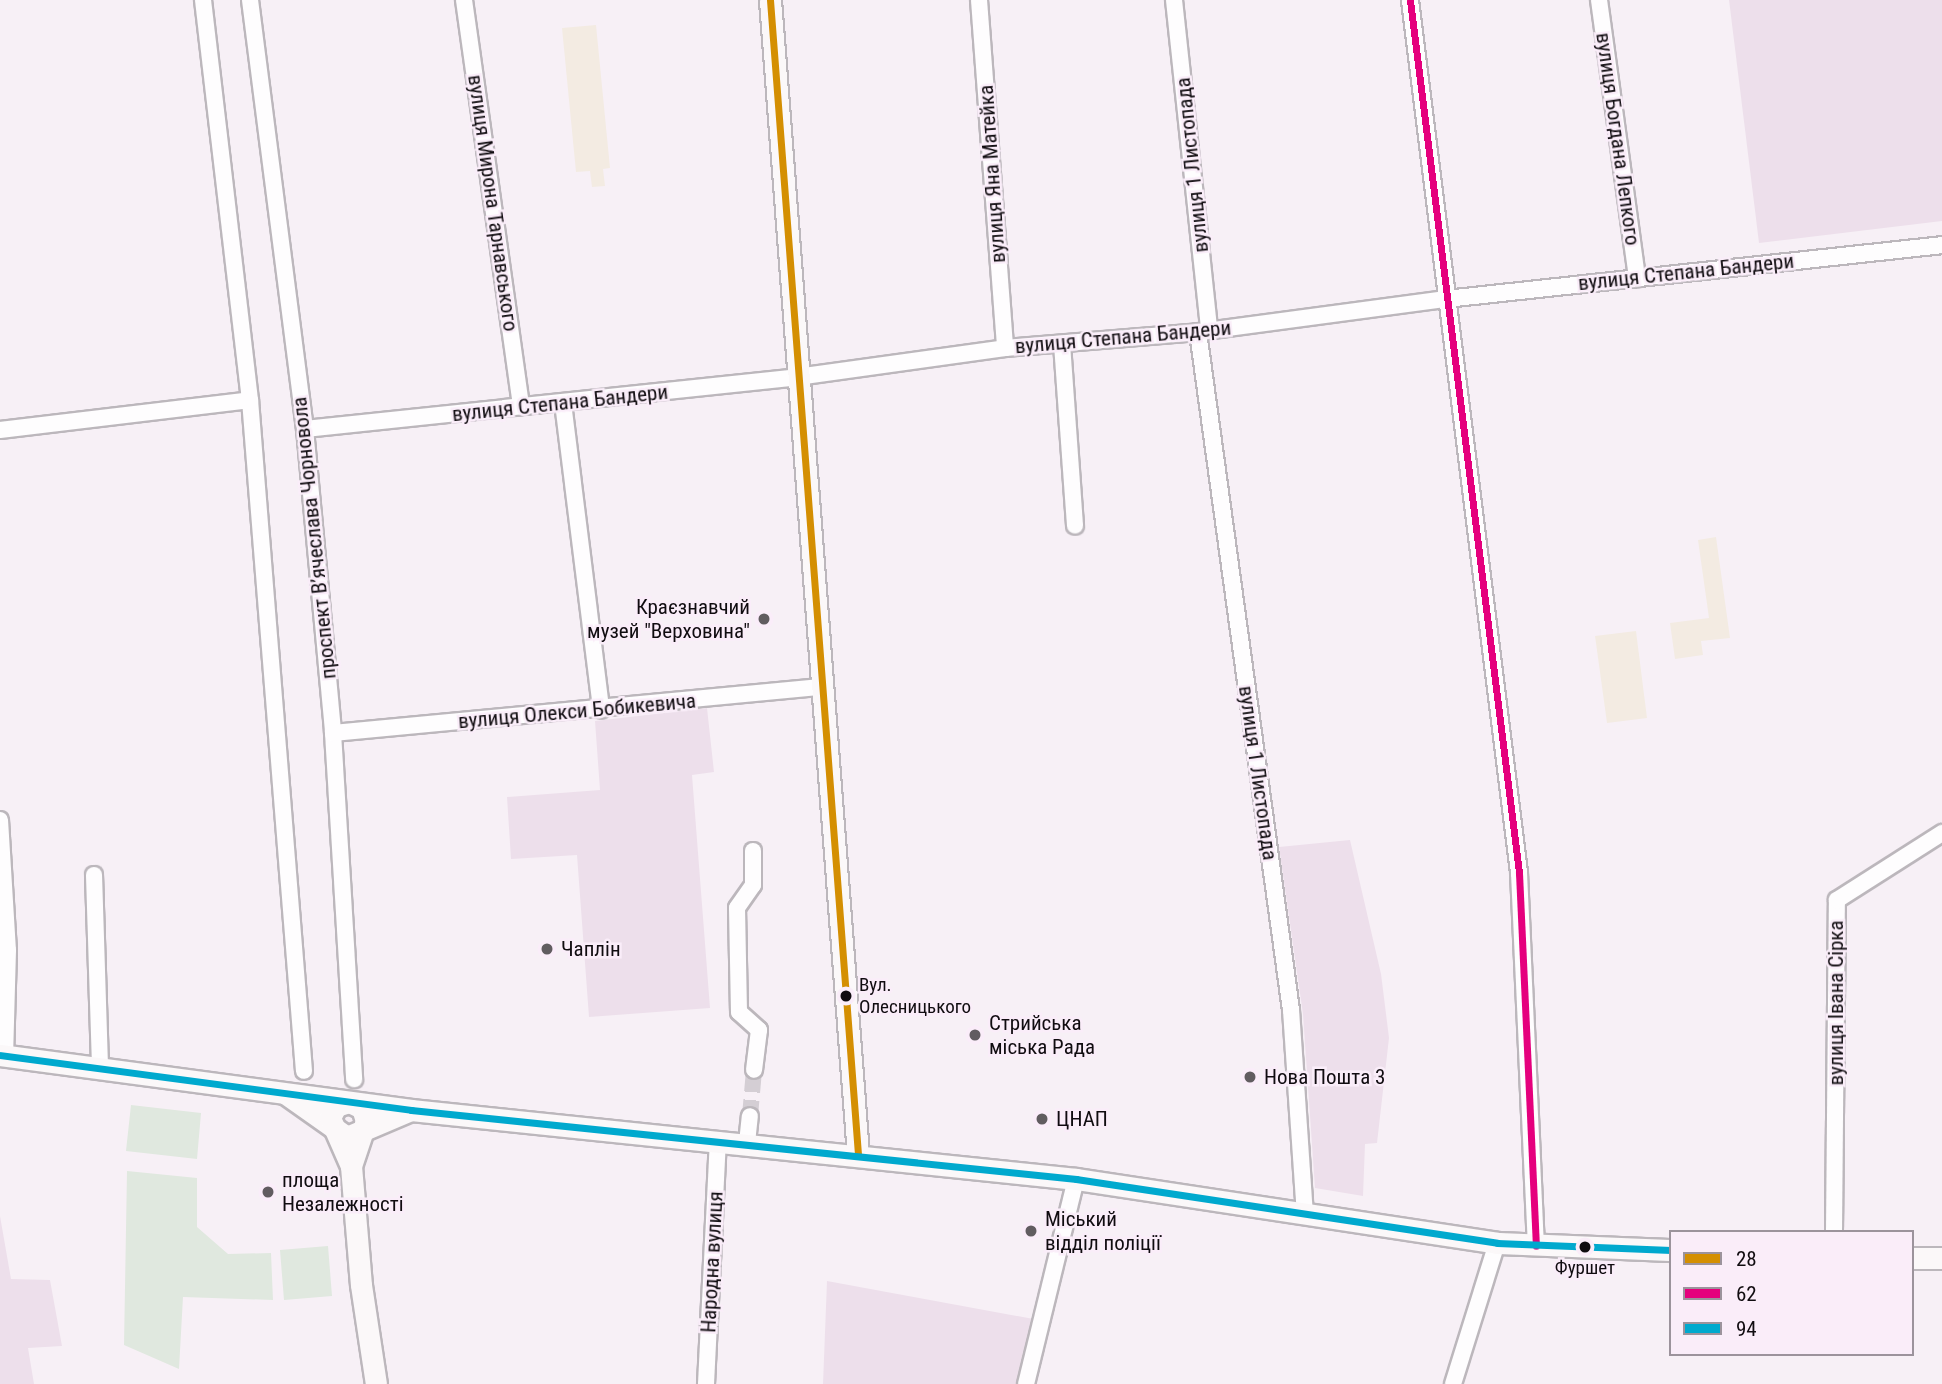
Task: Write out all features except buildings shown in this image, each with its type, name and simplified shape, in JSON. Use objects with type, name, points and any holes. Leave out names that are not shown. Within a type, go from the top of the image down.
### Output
[{"type":"main road","points":[[770,0],[858,1154]]},
{"type":"main road","points":[[2,1056],[411,1110],[858,1154],[1076,1179],[1497,1243],[1669,1250]]},
{"type":"main road","points":[[285,1093],[347,1138],[411,1110]]},
{"type":"main road","points":[[349,1102],[332,1112],[335,1131],[351,1166],[361,1285],[376,1384]]},
{"type":"main road","points":[[349,1102],[365,1114],[351,1166]]},
{"type":"main road","points":[[1914,1258],[1942,1258]]},
{"type":"street","points":[[203,0],[250,400],[303,1071]]},
{"type":"street","name":"проспект Вʼячеслава Чорновола","points":[[250,0],[304,429],[333,733],[354,1079]]},
{"type":"street","name":"вулиця Мирона Тарнавського","points":[[464,0],[521,406]]},
{"type":"street","name":"вулиця Яна Матейка","points":[[979,0],[1005,348]]},
{"type":"street","name":"вулиця 1 Листопада","points":[[1174,0],[1204,331],[1291,1010],[1305,1215]]},
{"type":"street","points":[[1409,0],[1519,873],[1536,1246]]},
{"type":"street","name":"вулиця Богдана Лепкого","points":[[1599,0],[1637,278]]},
{"type":"street","name":"вулиця Степана Бандери","points":[[304,429],[797,377],[1005,348],[1204,331],[1446,299],[1942,244]]},
{"type":"street","points":[[1062,344],[1075,526]]},
{"type":"street","points":[[0,430],[250,400]]},
{"type":"street","points":[[563,403],[601,710]]},
{"type":"street","name":"вулиця Олекси Бобикевича","points":[[333,733],[601,710],[821,687]]},
{"type":"street","points":[[0,820],[8,950],[2,1056]]},
{"type":"street","name":"вулиця Івана Сірка","points":[[1834,1230],[1837,900],[1942,833]]},
{"type":"street","points":[[753,851],[753,885],[737,908],[739,1012],[759,1030],[754,1070]]},
{"type":"street","points":[[94,875],[100,1067]]},
{"type":"street","points":[[747,1143],[750,1116]]},
{"type":"street","name":"Народна вулиця","points":[[706,1384],[718,1140]]},
{"type":"street","points":[[1026,1384],[1076,1179]]},
{"type":"street","points":[[1453,1384],[1497,1243]]},
{"type":"shaded area","points":[[1729,0],[1942,0],[1942,221],[1759,243]]},
{"type":"shaded area","points":[[596,25],[610,168],[603,169],[605,186],[592,187],[590,171],[576,172],[562,28]]},
{"type":"shaded area","points":[[1716,537],[1730,638],[1701,641],[1703,655],[1675,659],[1670,623],[1709,618],[1698,540]]},
{"type":"shaded area","points":[[1636,631],[1647,718],[1607,723],[1595,636]]},
{"type":"shaded area","points":[[707,708],[714,772],[692,775],[710,1008],[589,1017],[577,855],[511,859],[507,797],[600,790],[595,721]]},
{"type":"shaded area","points":[[1350,840],[1381,974],[1389,1038],[1377,1143],[1365,1144],[1363,1196],[1315,1188],[1303,1014],[1279,847]]},
{"type":"shaded area","points":[[131,1105],[201,1113],[197,1159],[126,1151]]},
{"type":"shaded area","points":[[127,1171],[197,1178],[197,1227],[228,1254],[271,1253],[273,1300],[183,1297],[179,1369],[124,1345]]},
{"type":"shaded area","points":[[0,1216],[11,1279],[50,1280],[62,1346],[28,1348],[34,1384],[0,1384]]},
{"type":"shaded area","points":[[328,1246],[332,1296],[284,1300],[280,1250]]},
{"type":"shaded area","points":[[827,1281],[1039,1320],[1021,1384],[823,1384]]},
{"type":"tunnel","points":[[750,1116],[754,1070]]},
{"type":"transit line","name":"28","points":[[770,0],[858,1154]]},
{"type":"transit line","name":"62","points":[[1410,0],[1519,873],[1536,1246]]},
{"type":"transit line","name":"94","points":[[0,1055],[411,1110],[1076,1179],[1497,1243],[1669,1250]]},
{"type":"place","name":"Краєзнавчий музей \"Верховина\"","points":[[764,619]]},
{"type":"place","name":"Чаплін","points":[[547,949]]},
{"type":"place","name":"Вул. Олесницького","points":[[846,996]]},
{"type":"place","name":"Стрийська міська Рада","points":[[975,1035]]},
{"type":"place","name":"Нова Пошта 3","points":[[1250,1077]]},
{"type":"place","name":"ЦНАП","points":[[1042,1119]]},
{"type":"place","name":"площа Незалежності","points":[[268,1192]]},
{"type":"place","name":"Міський відділ поліції","points":[[1031,1231]]},
{"type":"place","name":"Фуршет","points":[[1585,1247]]}]
